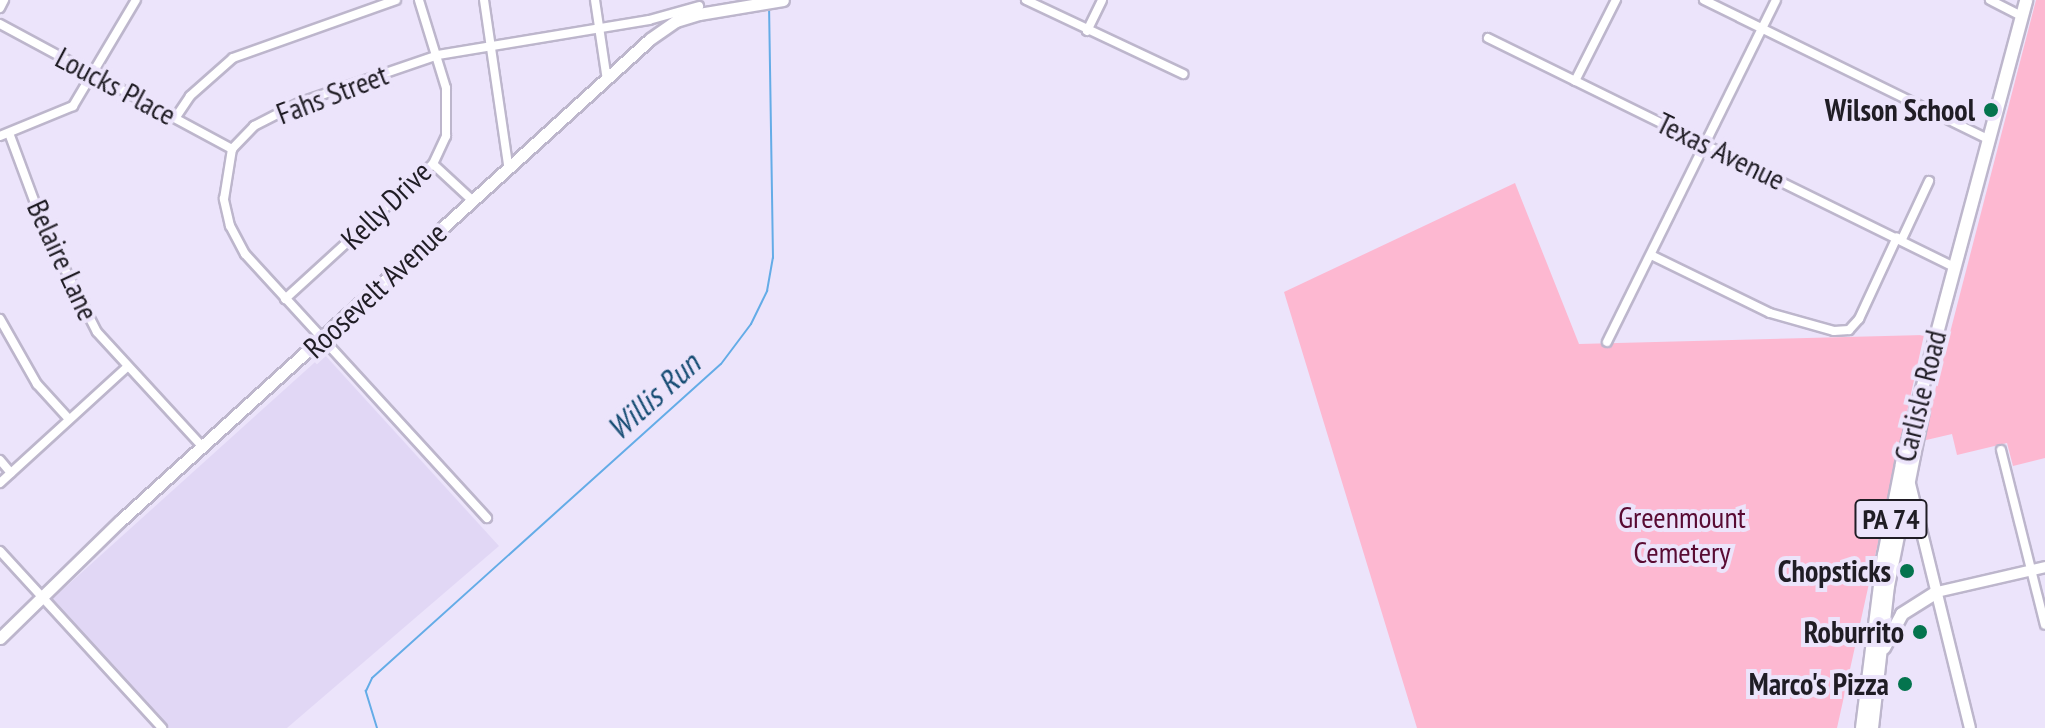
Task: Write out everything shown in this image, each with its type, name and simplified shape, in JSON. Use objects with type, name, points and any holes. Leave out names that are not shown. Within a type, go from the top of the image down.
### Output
[{"type":"main road","name":"Roosevelt Avenue","points":[[0,638],[202,446],[321,341],[508,165],[676,21],[711,6],[781,0]]},
{"type":"main road","name":"PA 74","points":[[1944,302],[2026,0]]},
{"type":"main road","name":"Carlisle Road","points":[[1862,728],[1884,555],[1913,421],[1944,302]]},
{"type":"main road","name":"Carlisle Road","points":[[1872,728],[1878,669],[1908,479],[1944,302]]},
{"type":"main road","points":[[1908,479],[1913,421]]},
{"type":"main road","points":[[1878,669],[1902,614],[1937,592]]},
{"type":"street","points":[[0,8],[4,0]]},
{"type":"street","points":[[4,134],[73,106],[94,76],[136,0]]},
{"type":"street","points":[[176,117],[190,96],[233,58],[396,0]]},
{"type":"street","name":"Kelly Drive","points":[[285,299],[433,164],[446,136],[450,110],[438,55],[419,0]]},
{"type":"street","points":[[484,0],[508,165]]},
{"type":"street","points":[[595,0],[607,80]]},
{"type":"street","points":[[1026,0],[1183,74]]},
{"type":"street","points":[[1087,31],[1102,0]]},
{"type":"street","points":[[1575,81],[1616,0]]},
{"type":"street","points":[[1704,0],[1988,139]]},
{"type":"street","points":[[1607,342],[1776,0]]},
{"type":"street","points":[[1990,0],[2022,16]]},
{"type":"street","name":"Fahs Street","points":[[232,149],[254,126],[301,102],[438,55],[649,20],[666,12],[699,6]]},
{"type":"street","name":"Loucks Place","points":[[0,24],[232,149]]},
{"type":"street","name":"Texas Avenue","points":[[1488,38],[1954,267]]},
{"type":"street","name":"Belaire Lane","points":[[4,134],[78,302],[128,366],[202,446]]},
{"type":"street","points":[[232,149],[224,199],[230,226],[245,254],[321,341],[487,518]]},
{"type":"street","points":[[433,164],[472,200]]},
{"type":"street","points":[[1651,255],[1770,313],[1834,331],[1849,330],[1871,297],[1929,181]]},
{"type":"street","points":[[0,319],[37,384],[69,419]]},
{"type":"street","points":[[0,483],[128,366]]},
{"type":"street","points":[[2001,450],[2045,625]]},
{"type":"street","points":[[0,460],[11,473]]},
{"type":"street","points":[[1908,479],[1970,728]]},
{"type":"street","points":[[0,551],[162,728]]},
{"type":"street","points":[[1937,592],[2045,567]]},
{"type":"shaded area","points":[[324,354],[499,546],[287,728],[169,728],[50,601]]},
{"type":"green space","points":[[2036,0],[2045,0],[2045,458],[2013,466],[2007,443],[1957,455],[1952,434],[1922,441]]},
{"type":"green space","name":"Greenmount Cemetery","points":[[1515,183],[1579,344],[1924,335],[1837,728],[1417,728],[1284,292]]},
{"type":"waterway","name":"Willis Run","points":[[377,728],[366,691],[372,678],[721,364],[751,324],[767,291],[773,258],[769,7]]},
{"type":"place","name":"Wilson School","points":[[1991,110]]},
{"type":"place","name":"Chopsticks","points":[[1907,571]]},
{"type":"place","name":"Roburrito","points":[[1920,632]]},
{"type":"place","name":"Marco's Pizza","points":[[1905,684]]}]
